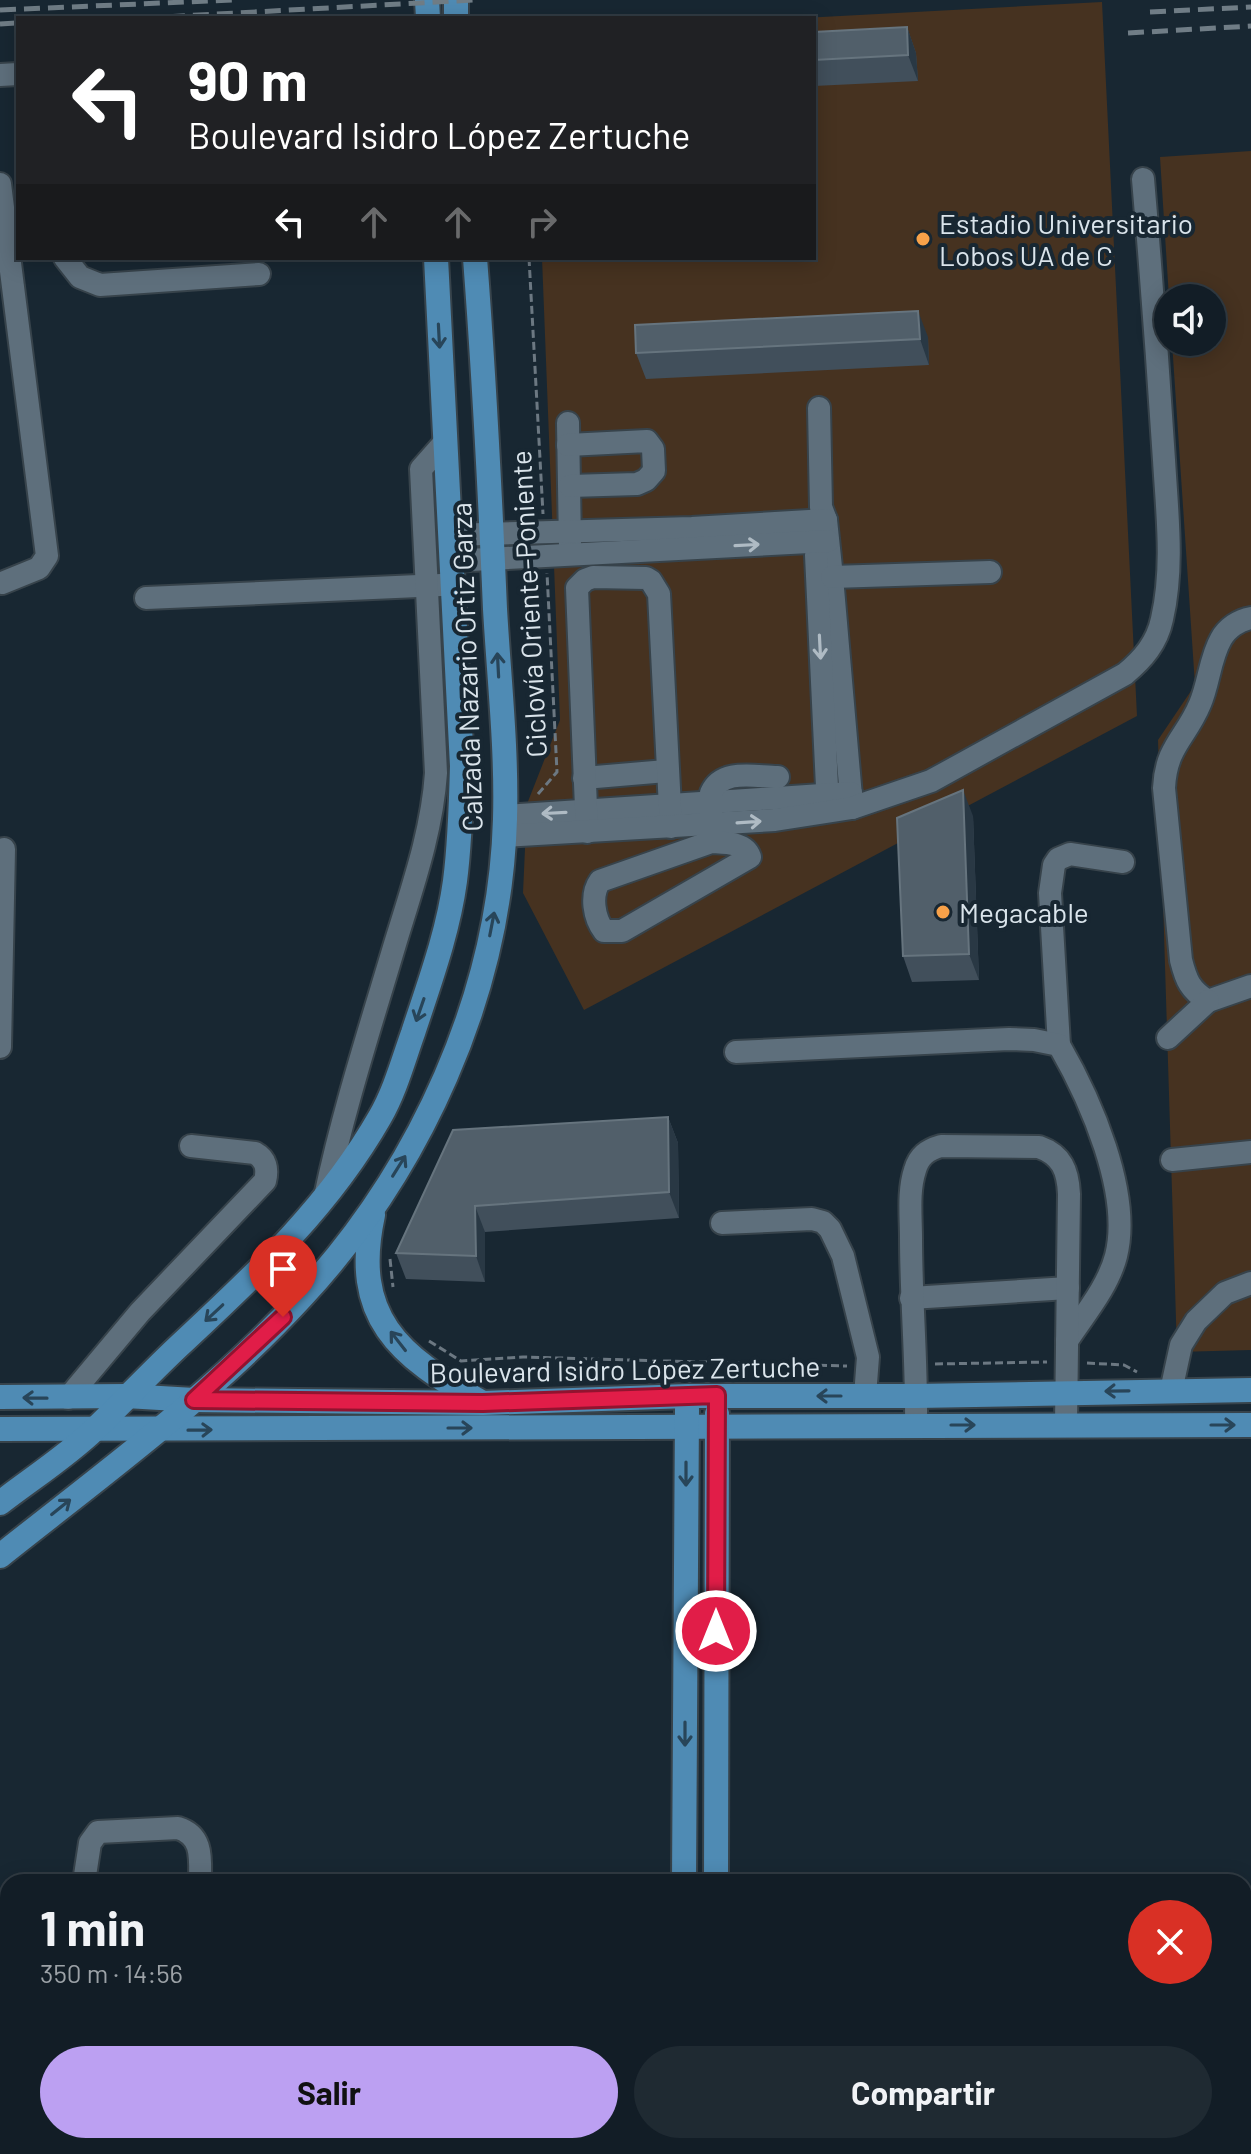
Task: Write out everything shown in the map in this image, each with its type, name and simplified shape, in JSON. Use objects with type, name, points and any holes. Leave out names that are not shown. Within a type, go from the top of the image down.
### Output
[{"type":"main road","name":"Calzada Nazario Ortiz Garza","points":[[0,1503],[94,1430],[267,1264],[325,1198],[381,1116],[394,1087],[449,915],[460,829],[462,766],[436,260]]},
{"type":"main road","name":"Calzada Nazario Ortiz Garza","points":[[0,1556],[194,1400],[243,1357],[303,1297],[355,1234],[376,1202],[428,1116],[450,1067],[470,1010],[489,939],[510,822],[475,260]]},
{"type":"main road","points":[[376,1202],[368,1238],[367,1262],[369,1285],[376,1308],[414,1361],[483,1403]]},
{"type":"main road","name":"Boulevard Isidro López Zertuche","points":[[0,1397],[126,1396],[194,1400],[483,1403],[717,1395],[917,1396],[1251,1390]]},
{"type":"main road","points":[[716,1874],[717,1395]]},
{"type":"main road","points":[[684,1874],[688,1396]]},
{"type":"main road","name":"Boulevard Isidro López Zertuche","points":[[0,1429],[1251,1425]]},
{"type":"street","points":[[510,822],[670,817],[710,824],[852,801],[931,781],[1125,674],[1149,651],[1157,636],[1167,594],[1168,536],[1143,179]]},
{"type":"street","points":[[0,184],[47,556],[39,568],[2,583]]},
{"type":"street","points":[[67,260],[80,277],[100,285],[259,274]]},
{"type":"street","points":[[819,408],[828,805]]},
{"type":"street","points":[[570,486],[637,484],[646,480],[654,471],[653,449],[647,441],[568,434],[570,543]]},
{"type":"street","points":[[325,1198],[344,1118],[434,808],[436,773],[421,469],[444,443]]},
{"type":"street","points":[[821,526],[832,577],[852,801]]},
{"type":"street","points":[[146,598],[427,586],[492,546],[544,532],[570,543],[692,538],[821,526]]},
{"type":"street","points":[[450,535],[546,555],[570,543]]},
{"type":"street","points":[[613,542],[616,576]]},
{"type":"street","points":[[832,577],[990,572]]},
{"type":"street","points":[[586,822],[577,588],[589,578],[616,576],[651,581],[659,594],[670,817]]},
{"type":"street","points":[[1208,1001],[1195,993],[1187,982],[1181,960],[1164,802],[1165,771],[1173,748],[1200,706],[1222,637],[1232,626],[1251,618]]},
{"type":"street","points":[[584,778],[666,771]]},
{"type":"street","points":[[710,824],[714,786],[723,779],[736,776],[778,777]]},
{"type":"street","points":[[635,819],[648,863]]},
{"type":"street","points":[[710,824],[748,851],[750,857],[622,931],[604,931],[594,898],[597,884],[606,877],[648,863],[710,824]]},
{"type":"street","points":[[0,1047],[4,849]]},
{"type":"street","points":[[1066,1352],[1105,1282],[1116,1257],[1119,1233],[1112,1177],[1104,1145],[1088,1097],[1059,1045],[1050,893],[1054,865],[1058,859],[1070,854],[1123,862]]},
{"type":"street","points":[[1168,1038],[1208,1001],[1251,986]]},
{"type":"street","points":[[736,1052],[1009,1039],[1059,1045]]},
{"type":"street","points":[[68,1398],[140,1312],[265,1181],[266,1164],[255,1153],[191,1146]]},
{"type":"street","points":[[916,1425],[911,1201],[915,1171],[928,1150],[941,1146],[1039,1147],[1051,1151],[1063,1164],[1069,1177],[1066,1424]]},
{"type":"street","points":[[1172,1160],[1251,1152]]},
{"type":"street","points":[[722,1223],[812,1219],[823,1222],[830,1229],[843,1256],[868,1357],[865,1396]]},
{"type":"street","points":[[1171,1391],[1181,1345],[1196,1321],[1225,1293],[1251,1283]]},
{"type":"street","points":[[911,1298],[1068,1288]]},
{"type":"street","points":[[85,1874],[90,1843],[98,1832],[178,1828],[189,1831],[199,1846],[200,1874]]},
{"type":"path","name":"Ciclovía Oriente-Poniente","points":[[529,260],[544,532]]},
{"type":"path","name":"Ciclovía Oriente-Poniente","points":[[510,822],[557,772],[546,555]]},
{"type":"path","points":[[389,1246],[394,1291]]},
{"type":"path","points":[[426,1340],[461,1361],[523,1357],[867,1366]]},
{"type":"path","points":[[915,1364],[1066,1352],[1124,1365],[1171,1391]]},
{"type":"shaded area","points":[[1102,2],[1137,716],[584,1010],[523,893],[527,804],[560,720],[542,260],[816,260],[816,17]]},
{"type":"shaded area","points":[[1251,151],[1251,1350],[1177,1352],[1158,740],[1195,685],[1173,356],[1226,356],[1226,284],[1168,284],[1160,157]]},
{"type":"building","points":[[907,27],[908,55],[816,60],[816,32]]},
{"type":"building","points":[[918,311],[920,339],[636,353],[635,325]]},
{"type":"building","name":"Megacable","points":[[963,790],[969,954],[903,956],[897,818]]},
{"type":"building","points":[[668,1117],[669,1192],[475,1206],[476,1256],[396,1253],[453,1130]]},
{"type":"railway","points":[[0,10],[232,0]]},
{"type":"railway","points":[[181,16],[473,0]]},
{"type":"railway","points":[[1150,12],[1251,7]]},
{"type":"railway","points":[[0,24],[16,23]]},
{"type":"railway","points":[[1128,33],[1251,26]]},
{"type":"place","name":"Estadio Universitario Lobos UA de C","points":[[923,239]]},
{"type":"place","name":"Megacable","points":[[943,912]]},
{"type":"route","points":[[283,1317],[194,1400],[483,1403],[717,1395],[716,1631]]}]
